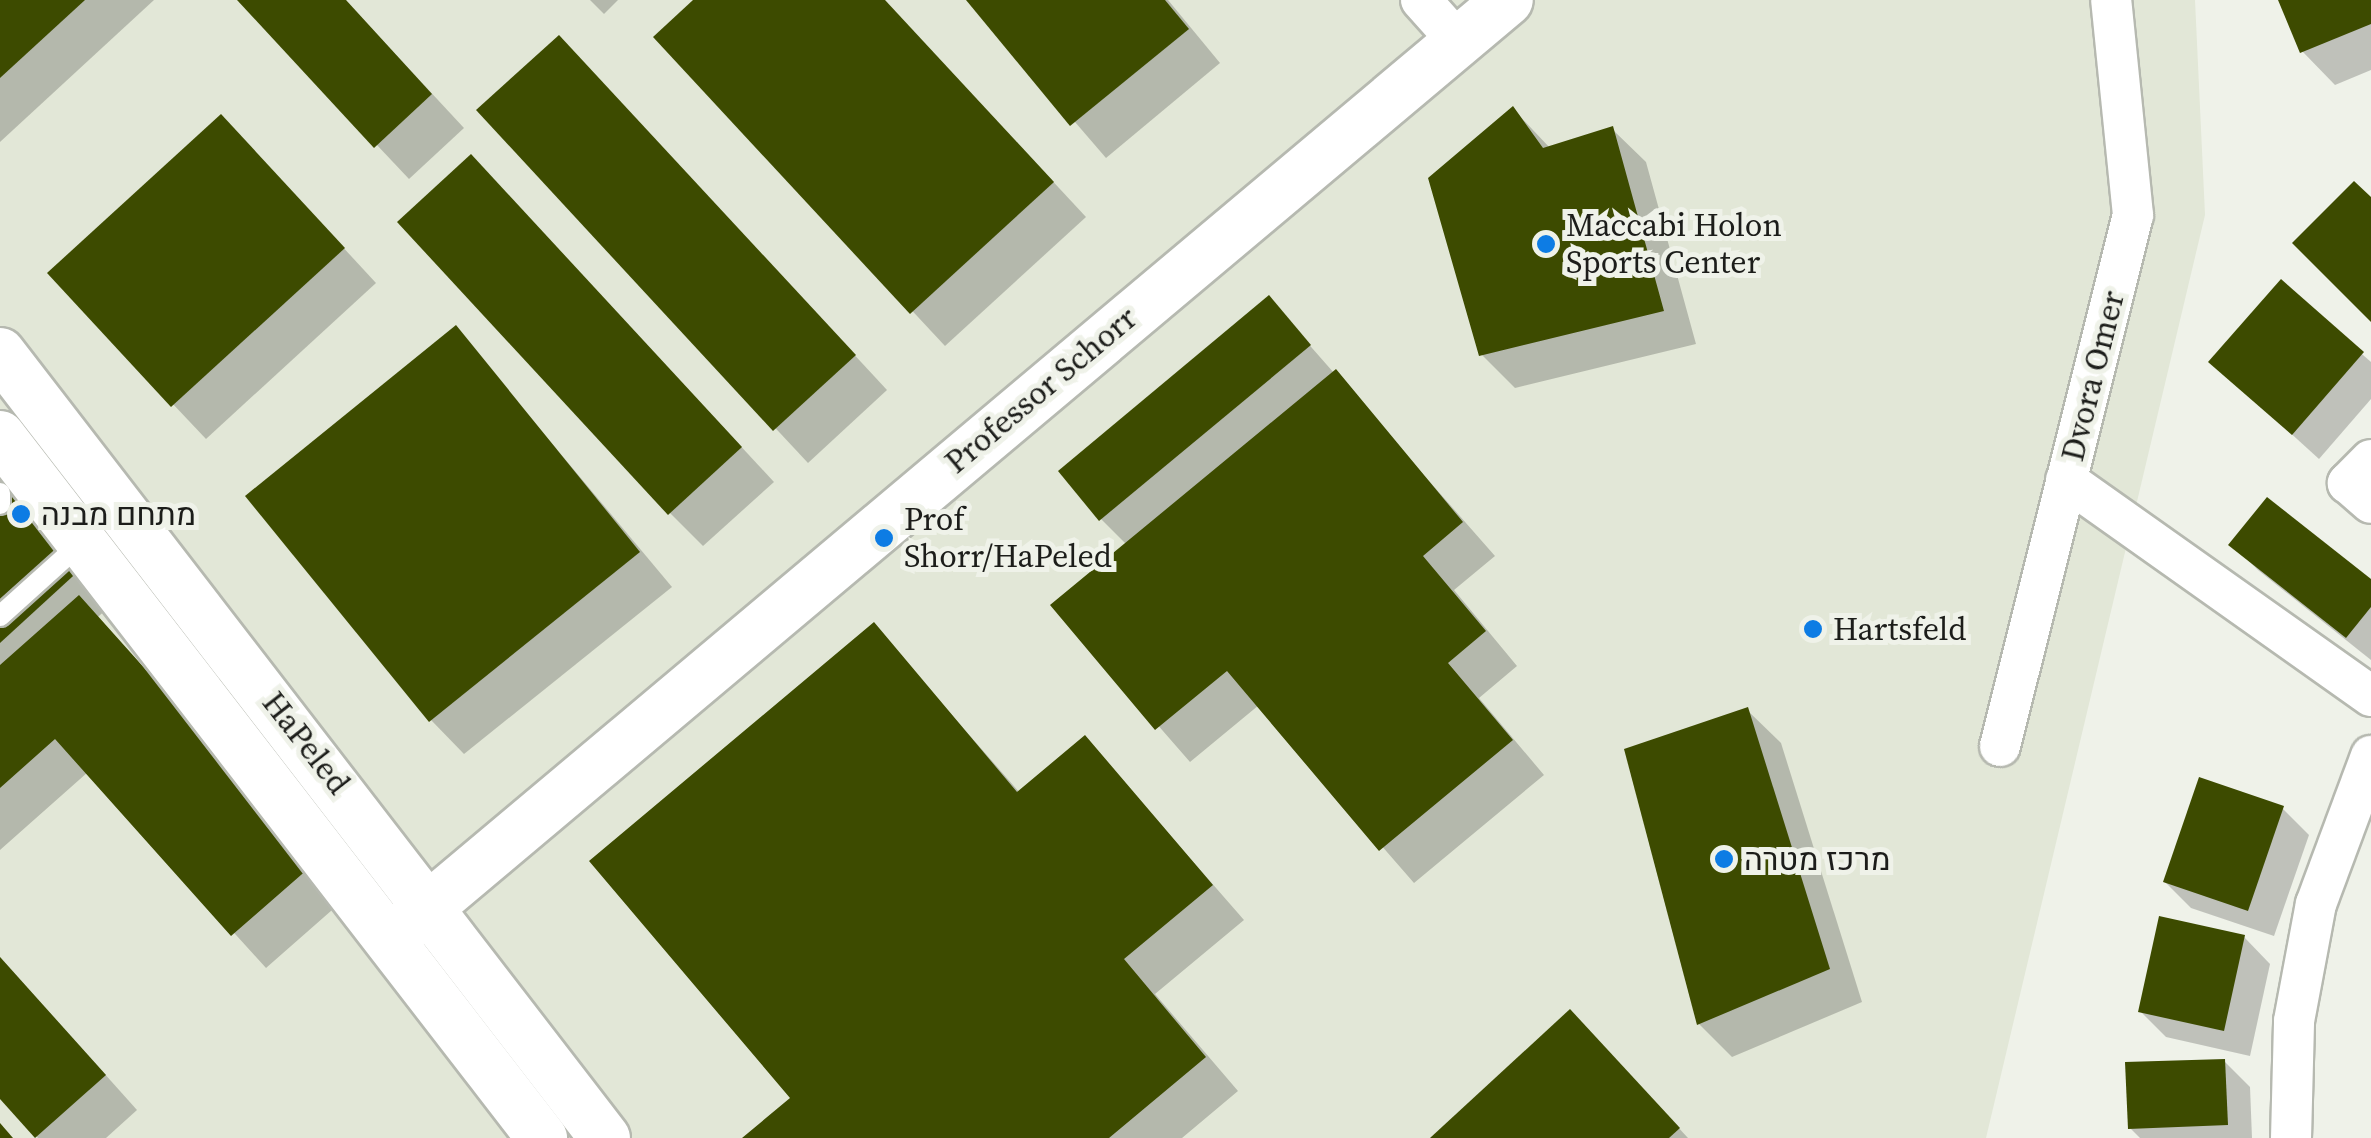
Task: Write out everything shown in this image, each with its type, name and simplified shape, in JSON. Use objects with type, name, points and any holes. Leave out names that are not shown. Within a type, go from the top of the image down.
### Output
[{"type":"street","points":[[1421,0],[1455,38]]},
{"type":"street","name":"Professor Schorr","points":[[393,937],[1455,38],[1508,0]]},
{"type":"street","name":"Dvora Omer","points":[[2000,746],[2133,214],[2111,0]]},
{"type":"street","name":"HaPeled","points":[[0,353],[434,906],[605,1138]]},
{"type":"street","name":"HaPeled","points":[[0,436],[393,937],[542,1138]]},
{"type":"street","points":[[2371,460],[2348,483],[2371,503]]},
{"type":"street","points":[[2066,480],[2371,696]]},
{"type":"street","points":[[2290,1138],[2294,1021],[2316,904],[2371,756]]},
{"type":"lane","points":[[0,494],[0,504]]},
{"type":"lane","points":[[0,616],[83,542]]},
{"type":"shaded area","points":[[0,0],[2195,0],[2205,215],[1986,1138],[0,1138]]},
{"type":"building","points":[[0,0],[85,0],[0,78]]},
{"type":"building","points":[[237,0],[346,0],[432,94],[374,148]]},
{"type":"building","points":[[693,0],[885,0],[1054,182],[910,314],[653,37]]},
{"type":"building","points":[[966,0],[1165,0],[1189,29],[1070,126]]},
{"type":"building","points":[[2278,0],[2371,0],[2371,24],[2300,53]]},
{"type":"building","points":[[559,35],[856,355],[773,431],[476,110]]},
{"type":"building","name":"Maccabi Holon Sports Center","points":[[1513,106],[1543,148],[1613,126],[1664,311],[1479,356],[1428,178]]},
{"type":"building","points":[[221,114],[345,248],[171,407],[47,273]]},
{"type":"building","points":[[471,154],[742,447],[668,515],[397,222]]},
{"type":"building","points":[[2354,181],[2371,197],[2371,322],[2292,243]]},
{"type":"building","points":[[2281,279],[2364,352],[2292,435],[2208,362]]},
{"type":"building","points":[[1269,295],[1311,345],[1099,521],[1058,471]]},
{"type":"building","points":[[456,325],[640,552],[429,722],[245,496]]},
{"type":"building","points":[[1336,369],[1463,522],[1423,556],[1486,631],[1448,663],[1513,740],[1379,851],[1227,671],[1155,730],[1050,605]]},
{"type":"building","name":"מתחם מבנה","points":[[0,462],[84,566],[0,643]]},
{"type":"building","points":[[2267,497],[2371,579],[2371,607],[2346,638],[2228,545]]},
{"type":"building","points":[[79,595],[317,861],[231,936],[55,739],[0,788],[0,665]]},
{"type":"building","points":[[874,622],[1017,792],[1085,735],[1213,885],[1124,959],[1206,1057],[1109,1138],[742,1138],[790,1098],[589,861]]},
{"type":"building","name":"מרכז מטרה","points":[[1748,707],[1830,969],[1697,1025],[1624,749]]},
{"type":"building","points":[[2199,777],[2284,806],[2248,911],[2163,882]]},
{"type":"building","points":[[2159,916],[2245,935],[2224,1031],[2138,1012]]},
{"type":"building","points":[[0,957],[106,1075],[35,1138],[0,1099]]},
{"type":"building","points":[[1570,1009],[1680,1128],[1669,1138],[1430,1138]]},
{"type":"building","points":[[2225,1059],[2228,1125],[2128,1129],[2125,1062]]},
{"type":"building","points":[[0,1123],[13,1138],[0,1138]]},
{"type":"place","name":"Maccabi Holon Sports Center","points":[[1546,244]]},
{"type":"place","name":"מתחם מבנה","points":[[21,514]]},
{"type":"place","name":"Prof Shorr/HaPeled","points":[[884,538]]},
{"type":"place","name":"Hartsfeld","points":[[1813,629]]},
{"type":"place","name":"מרכז מטרה","points":[[1724,859]]}]
